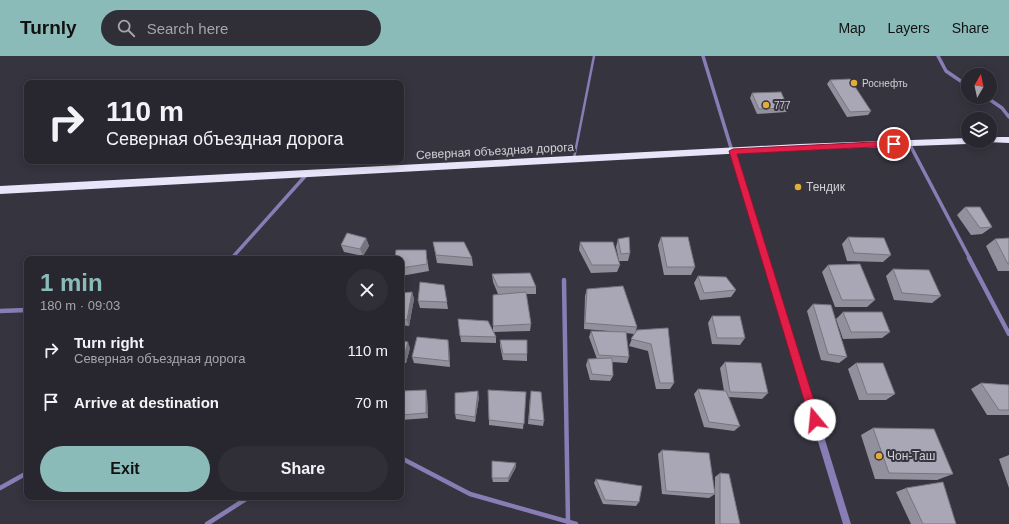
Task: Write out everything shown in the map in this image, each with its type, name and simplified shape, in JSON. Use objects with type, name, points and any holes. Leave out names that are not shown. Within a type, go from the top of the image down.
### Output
[{"type":"highway","points":[[997,140],[1009,140]]},
{"type":"highway","name":"Северная объездная дорога","points":[[0,190],[733,151],[961,141]]},
{"type":"street","points":[[703,56],[847,524]]},
{"type":"street","points":[[938,56],[946,71],[961,81]]},
{"type":"street","points":[[996,104],[1002,108],[1009,117]]},
{"type":"street","points":[[909,143],[1009,334]]},
{"type":"street","points":[[234,256],[308,174]]},
{"type":"street","points":[[564,280],[568,522]]},
{"type":"street","points":[[0,311],[24,310]]},
{"type":"street","points":[[404,460],[470,494],[576,524]]},
{"type":"street","points":[[0,488],[24,474]]},
{"type":"street","points":[[207,524],[244,500]]},
{"type":"lane","points":[[574,160],[594,56]]},
{"type":"building","points":[[850,79],[871,111],[850,112],[830,80]]},
{"type":"building","points":[[781,92],[788,108],[759,109],[752,93]]},
{"type":"building","points":[[965,207],[980,207],[992,227],[980,228]]},
{"type":"building","points":[[347,233],[366,238],[360,249],[341,245]]},
{"type":"building","points":[[629,237],[630,253],[621,254],[618,239]]},
{"type":"building","points":[[661,237],[688,237],[695,267],[667,267]]},
{"type":"building","points":[[848,237],[884,238],[891,255],[854,253]]},
{"type":"building","points":[[1009,238],[1009,264],[1008,264],[995,239]]},
{"type":"building","points":[[433,242],[464,242],[472,258],[436,255]]},
{"type":"building","points":[[580,242],[613,242],[620,265],[592,265]]},
{"type":"building","points":[[396,250],[426,250],[427,264],[404,268],[404,256],[395,256]]},
{"type":"building","points":[[860,264],[875,300],[842,300],[828,265]]},
{"type":"building","points":[[893,269],[929,270],[941,296],[902,293]]},
{"type":"building","points":[[530,273],[536,287],[498,287],[492,274]]},
{"type":"building","points":[[698,276],[726,277],[736,290],[704,293]]},
{"type":"building","points":[[420,282],[444,285],[447,302],[418,301]]},
{"type":"building","points":[[623,286],[637,327],[585,323],[587,289]]},
{"type":"building","points":[[412,292],[407,320],[404,320],[404,293]]},
{"type":"building","points":[[526,292],[531,324],[493,326],[493,295]]},
{"type":"building","points":[[813,304],[831,305],[847,357],[828,354]]},
{"type":"building","points":[[843,312],[882,312],[890,332],[851,332]]},
{"type":"building","points":[[712,316],[740,316],[745,338],[717,338]]},
{"type":"building","points":[[458,319],[488,321],[496,337],[460,336]]},
{"type":"building","points":[[668,328],[674,383],[660,383],[651,344],[631,339],[637,330]]},
{"type":"building","points":[[591,331],[626,332],[629,357],[599,355]]},
{"type":"building","points":[[417,337],[448,340],[449,361],[412,357]]},
{"type":"building","points":[[500,340],[527,340],[527,354],[503,354]]},
{"type":"building","points":[[404,341],[408,342],[404,356]]},
{"type":"building","points":[[612,358],[613,376],[592,374],[588,359]]},
{"type":"building","points":[[725,362],[761,363],[768,393],[730,392]]},
{"type":"building","points":[[856,363],[883,363],[895,394],[867,394]]},
{"type":"building","points":[[981,383],[1009,385],[1009,410],[999,410]]},
{"type":"building","points":[[698,389],[726,391],[740,426],[709,422]]},
{"type":"building","points":[[426,390],[426,413],[404,415],[404,391]]},
{"type":"building","points":[[488,390],[526,392],[524,424],[489,420]]},
{"type":"building","points":[[478,391],[475,417],[455,414],[455,393]]},
{"type":"building","points":[[531,391],[541,392],[544,421],[529,419]]},
{"type":"building","points":[[873,428],[934,429],[953,474],[889,473]]},
{"type":"building","points":[[662,450],[709,453],[715,494],[666,491]]},
{"type":"building","points":[[492,461],[516,463],[508,478],[492,478]]},
{"type":"building","points":[[720,473],[729,474],[740,524],[720,524]]},
{"type":"building","points":[[596,479],[642,486],[639,502],[605,500]]},
{"type":"building","points":[[943,482],[956,524],[923,524],[906,488]]},
{"type":"place","name":"Роснефть","points":[[854,83]]},
{"type":"place","name":"777","points":[[766,105]]},
{"type":"place","name":"Тендик","points":[[798,187]]},
{"type":"place","name":"Чон-Таш","points":[[879,456]]},
{"type":"route","points":[[815,420],[733,151],[894,144]]}]
